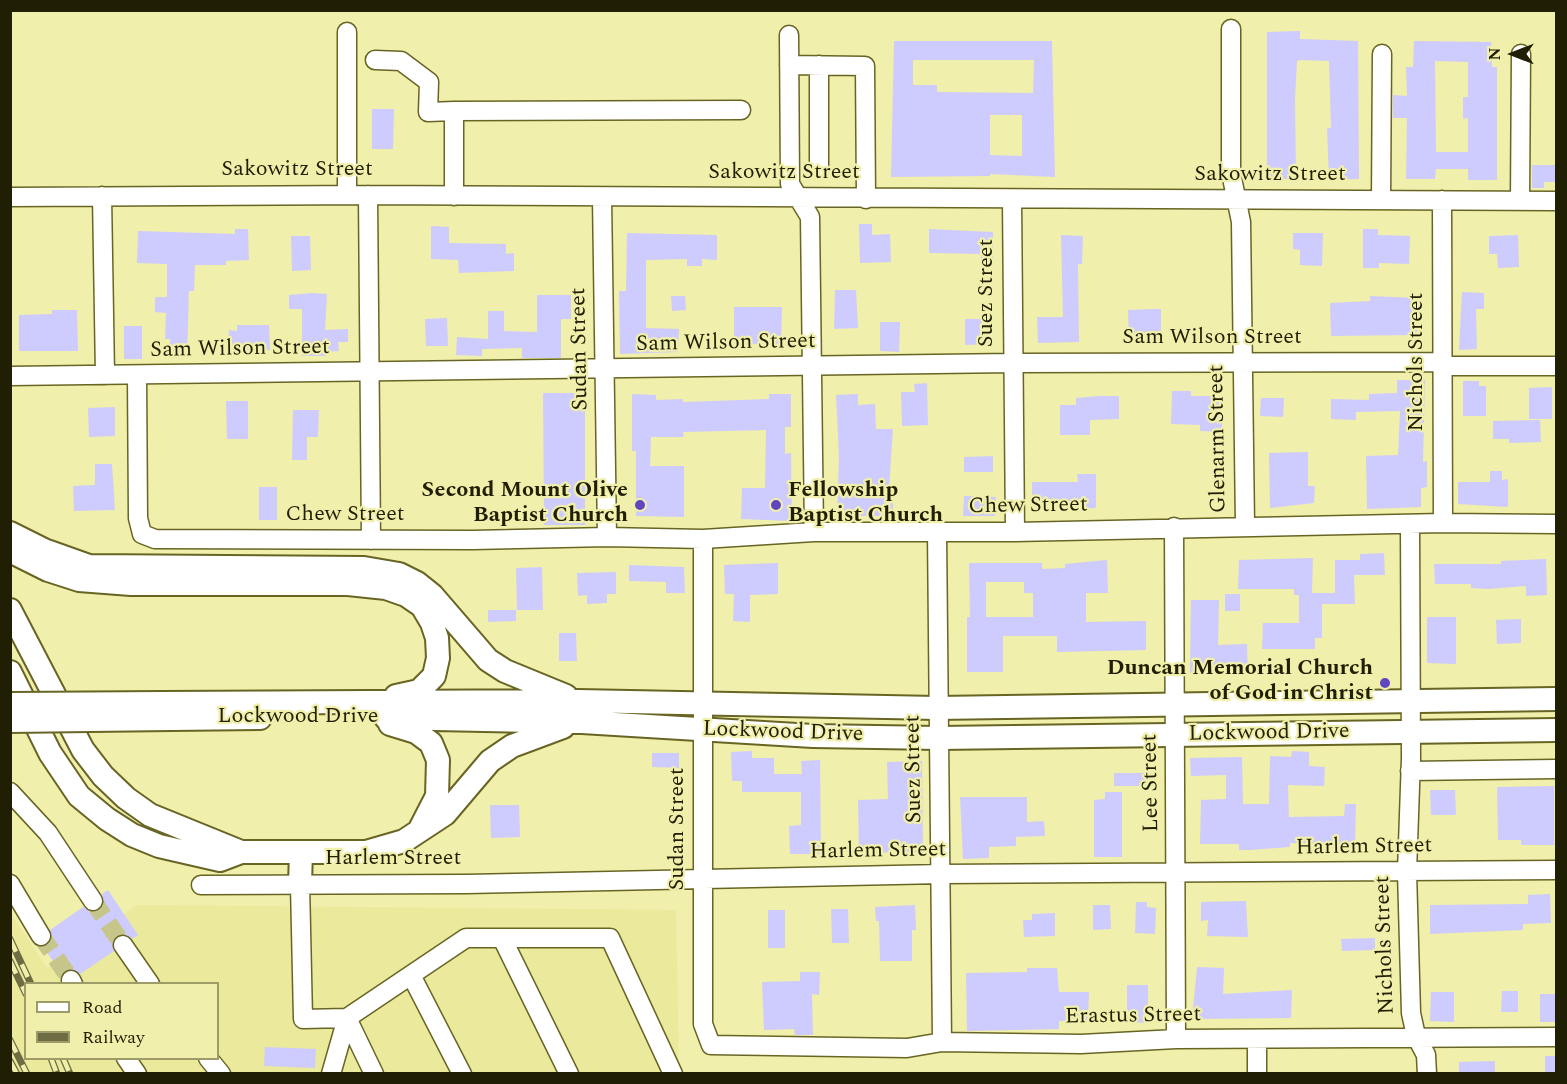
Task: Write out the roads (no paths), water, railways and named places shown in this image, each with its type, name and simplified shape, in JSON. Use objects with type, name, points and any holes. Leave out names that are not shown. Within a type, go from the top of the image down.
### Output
[{"type":"main road","points":[[10,533],[44,550],[89,566],[364,568],[399,574],[417,583],[432,595],[488,660],[580,711]]},
{"type":"main road","points":[[10,551],[48,570],[79,580],[131,584],[348,584],[386,588],[406,595],[422,606],[438,638],[438,658],[434,676],[419,691],[368,710]]},
{"type":"main road","points":[[10,610],[83,750],[103,776],[126,798],[150,815],[241,852]]},
{"type":"main road","points":[[10,672],[50,753],[79,796],[106,819],[132,835],[189,854],[220,860],[241,852],[366,852],[404,841],[445,814],[490,761],[504,751],[543,733],[580,711]]},
{"type":"main road","name":"Lockwood Drive","points":[[10,704],[167,711],[580,711],[703,702],[819,707],[938,708],[1557,699]]},
{"type":"main road","points":[[368,710],[416,732],[431,743],[438,760],[436,795],[419,831]]},
{"type":"main road","name":"Lockwood Drive","points":[[10,721],[167,711]]},
{"type":"main road","name":"Lockwood Drive","points":[[580,711],[702,730],[938,738],[1557,730]]},
{"type":"main road","points":[[300,884],[301,852]]},
{"type":"street","name":"Glenarm Street","points":[[1231,29],[1231,173],[1241,222],[1245,526]]},
{"type":"street","points":[[347,32],[347,195]]},
{"type":"street","points":[[789,35],[790,184],[810,217],[810,366],[814,532]]},
{"type":"street","points":[[1381,200],[1382,54]]},
{"type":"street","points":[[1520,201],[1521,54]]},
{"type":"street","points":[[375,60],[401,61],[429,82],[429,112],[741,110]]},
{"type":"street","points":[[789,64],[865,66],[866,199]]},
{"type":"street","points":[[819,65],[819,167]]},
{"type":"street","points":[[454,111],[454,196]]},
{"type":"street","name":"Sakowitz Street","points":[[10,197],[369,195],[799,199],[1557,201]]},
{"type":"street","points":[[369,195],[371,540]]},
{"type":"street","points":[[102,196],[105,375]]},
{"type":"street","name":"Sudan Street","points":[[602,198],[606,370],[606,537]]},
{"type":"street","name":"Suez Street","points":[[1012,199],[1015,532]]},
{"type":"street","name":"Nichols Street","points":[[1442,200],[1443,523]]},
{"type":"street","name":"Sam Wilson Street","points":[[10,376],[1012,363],[1557,366]]},
{"type":"street","name":"Chew Street","points":[[137,376],[138,497],[142,534],[155,539],[371,540],[606,537],[703,539],[814,532],[1015,532],[1443,523],[1557,524]]},
{"type":"street","name":"Nichols Street","points":[[1410,525],[1410,771],[1407,872],[1411,1013],[1416,1036],[1426,1055],[1427,1074]]},
{"type":"street","name":"Lee Street","points":[[1174,527],[1176,1039]]},
{"type":"street","name":"Suez Street","points":[[938,531],[942,1042]]},
{"type":"street","name":"Sudan Street","points":[[703,539],[703,1024],[711,1046]]},
{"type":"street","points":[[1410,771],[1557,769]]},
{"type":"street","points":[[10,792],[48,833],[93,901]]},
{"type":"street","name":"Harlem Street","points":[[201,885],[704,880],[942,874],[1176,875],[1557,870]]},
{"type":"street","points":[[10,884],[41,936]]},
{"type":"street","points":[[300,884],[303,1019],[347,1018],[466,938],[610,938],[673,1074]]},
{"type":"street","points":[[502,938],[569,1074]]},
{"type":"street","points":[[123,945],[149,982]]},
{"type":"street","points":[[411,975],[462,1074]]},
{"type":"street","points":[[331,1074],[347,1018]]},
{"type":"street","points":[[347,1018],[374,1074]]},
{"type":"street","name":"Erastus Street","points":[[711,1046],[907,1048],[942,1042],[1081,1044],[1176,1039],[1557,1037]]},
{"type":"street","points":[[1257,1040],[1257,1074]]},
{"type":"street","points":[[127,1060],[137,1074]]},
{"type":"street","points":[[209,1060],[221,1074]]},
{"type":"tunnel","points":[[93,901],[123,945]]},
{"type":"tunnel","points":[[41,936],[71,980]]},
{"type":"railway","points":[[10,939],[30,982]]},
{"type":"railway","points":[[10,961],[24,990]]},
{"type":"railway","points":[[10,1040],[27,1074]]},
{"type":"railway","points":[[52,1060],[57,1074]]},
{"type":"railway","points":[[64,1060],[70,1074]]},
{"type":"railway","points":[[10,1061],[17,1074]]},
{"type":"place","name":"Second Mount Olive Baptist Church","points":[[640,505]]},
{"type":"place","name":"Fellowship Baptist Church","points":[[776,505]]},
{"type":"place","name":"Duncan Memorial Church of God in Christ","points":[[1385,683]]}]
